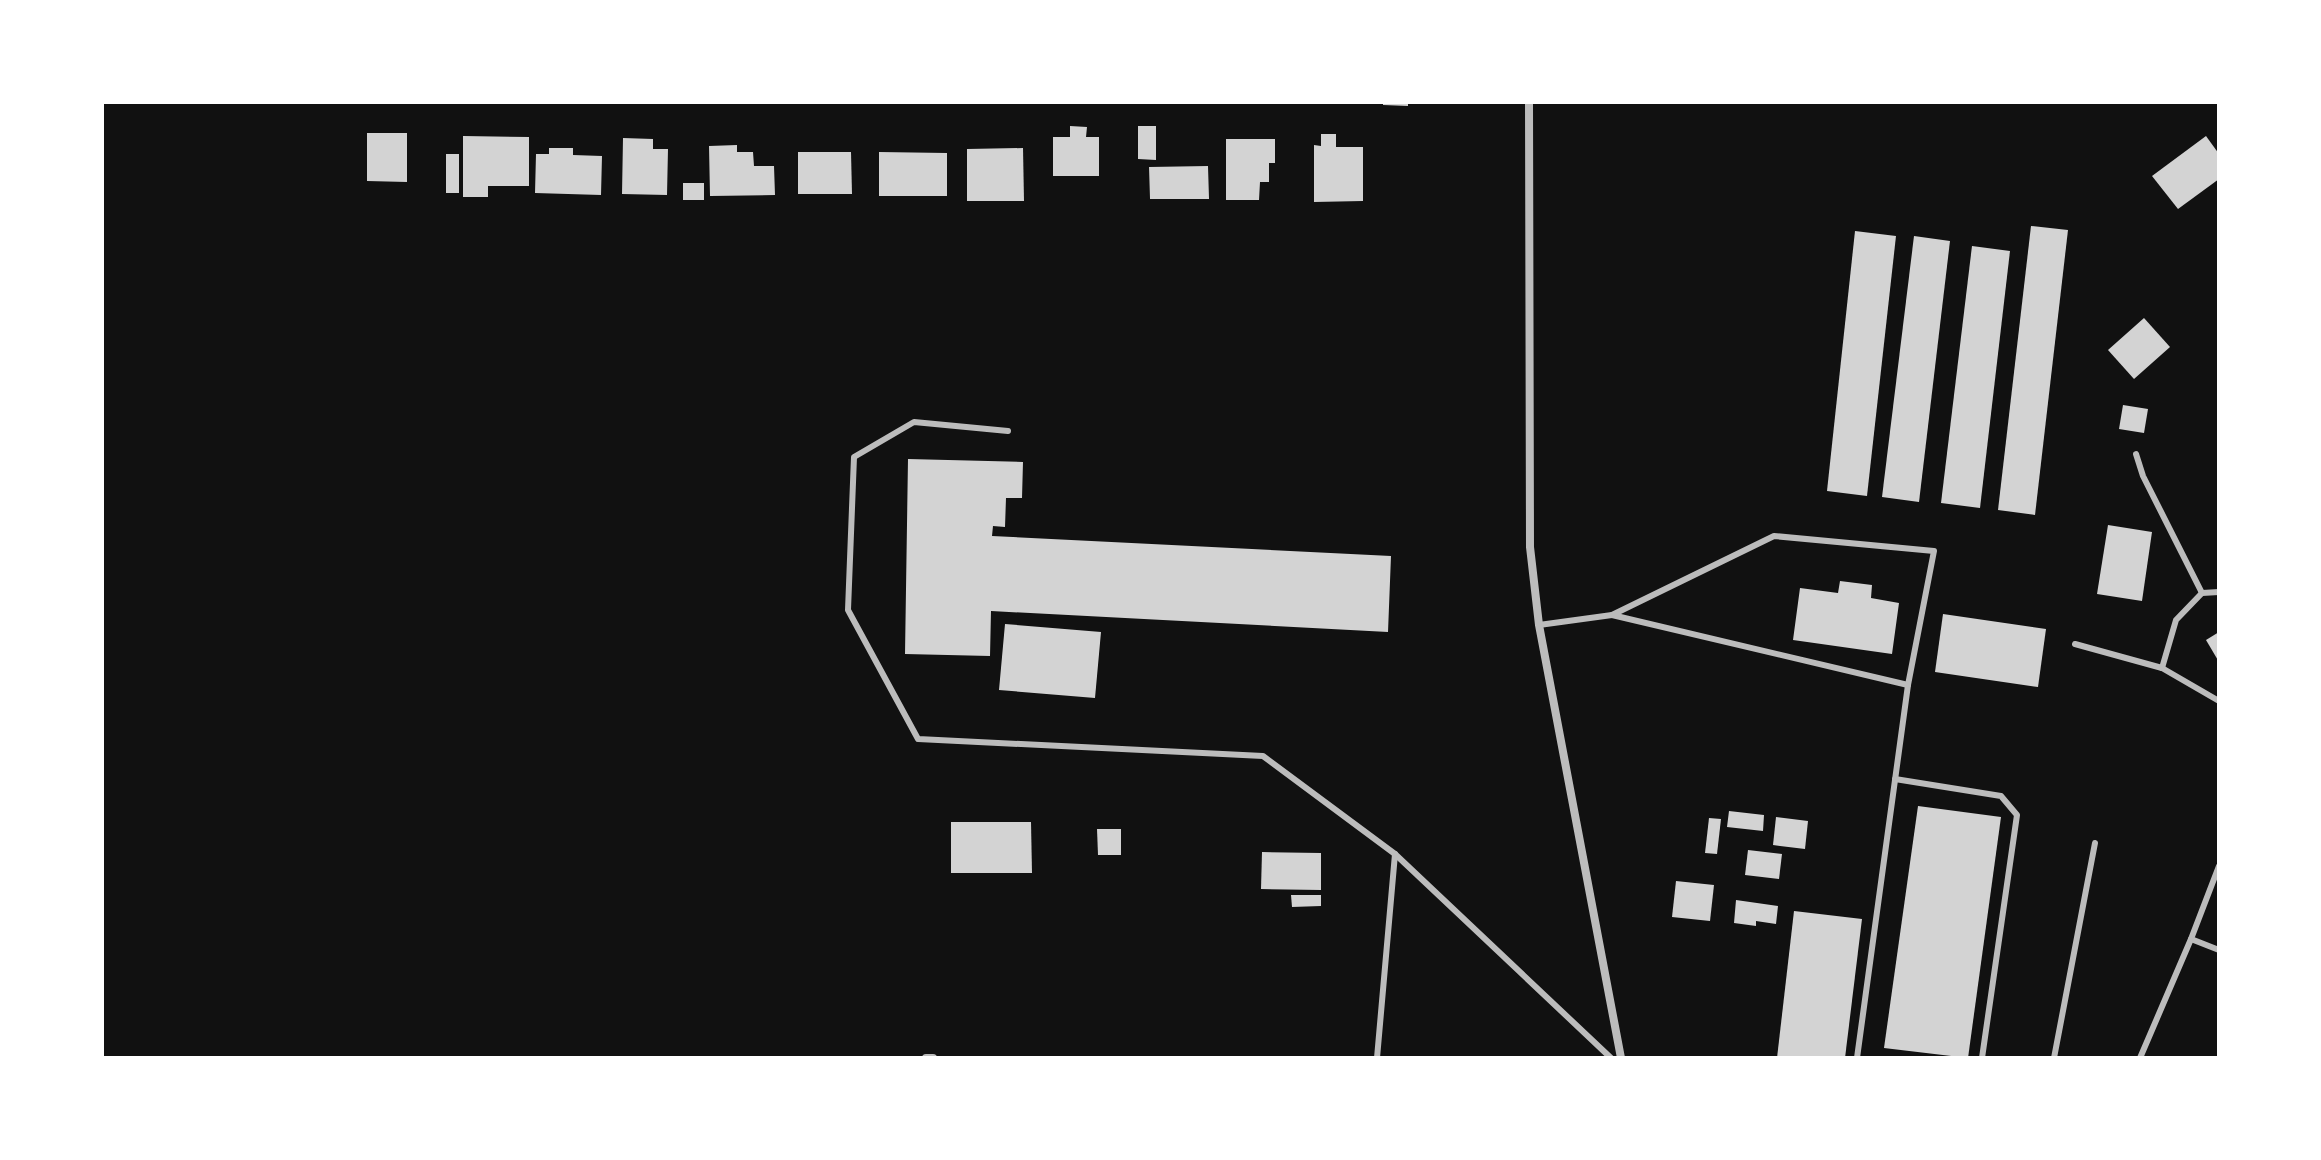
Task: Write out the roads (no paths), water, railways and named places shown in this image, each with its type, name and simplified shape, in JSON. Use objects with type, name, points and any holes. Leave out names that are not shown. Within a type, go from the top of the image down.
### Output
[{"type":"street","points":[[1529,102],[1530,547],[1539,625],[1621,1058]]},
{"type":"street","points":[[926,1058],[933,1058]]},
{"type":"lane","points":[[1008,431],[914,422],[854,457],[848,610],[918,739],[1263,756],[1395,854],[1611,1058]]},
{"type":"lane","points":[[2136,454],[2143,476],[2202,593]]},
{"type":"lane","points":[[1539,625],[1612,615],[1774,536],[1934,551],[1908,685],[1857,1058]]},
{"type":"lane","points":[[2162,668],[2176,620],[2202,593],[2219,592]]},
{"type":"lane","points":[[1612,615],[1908,685]]},
{"type":"lane","points":[[2075,644],[2162,668],[2219,701]]},
{"type":"lane","points":[[1895,779],[2001,796],[2017,815],[1982,1058]]},
{"type":"lane","points":[[2054,1058],[2095,843]]},
{"type":"lane","points":[[1377,1058],[1395,854]]},
{"type":"lane","points":[[2140,1058],[2219,866]]},
{"type":"lane","points":[[2191,939],[2219,950]]}]
